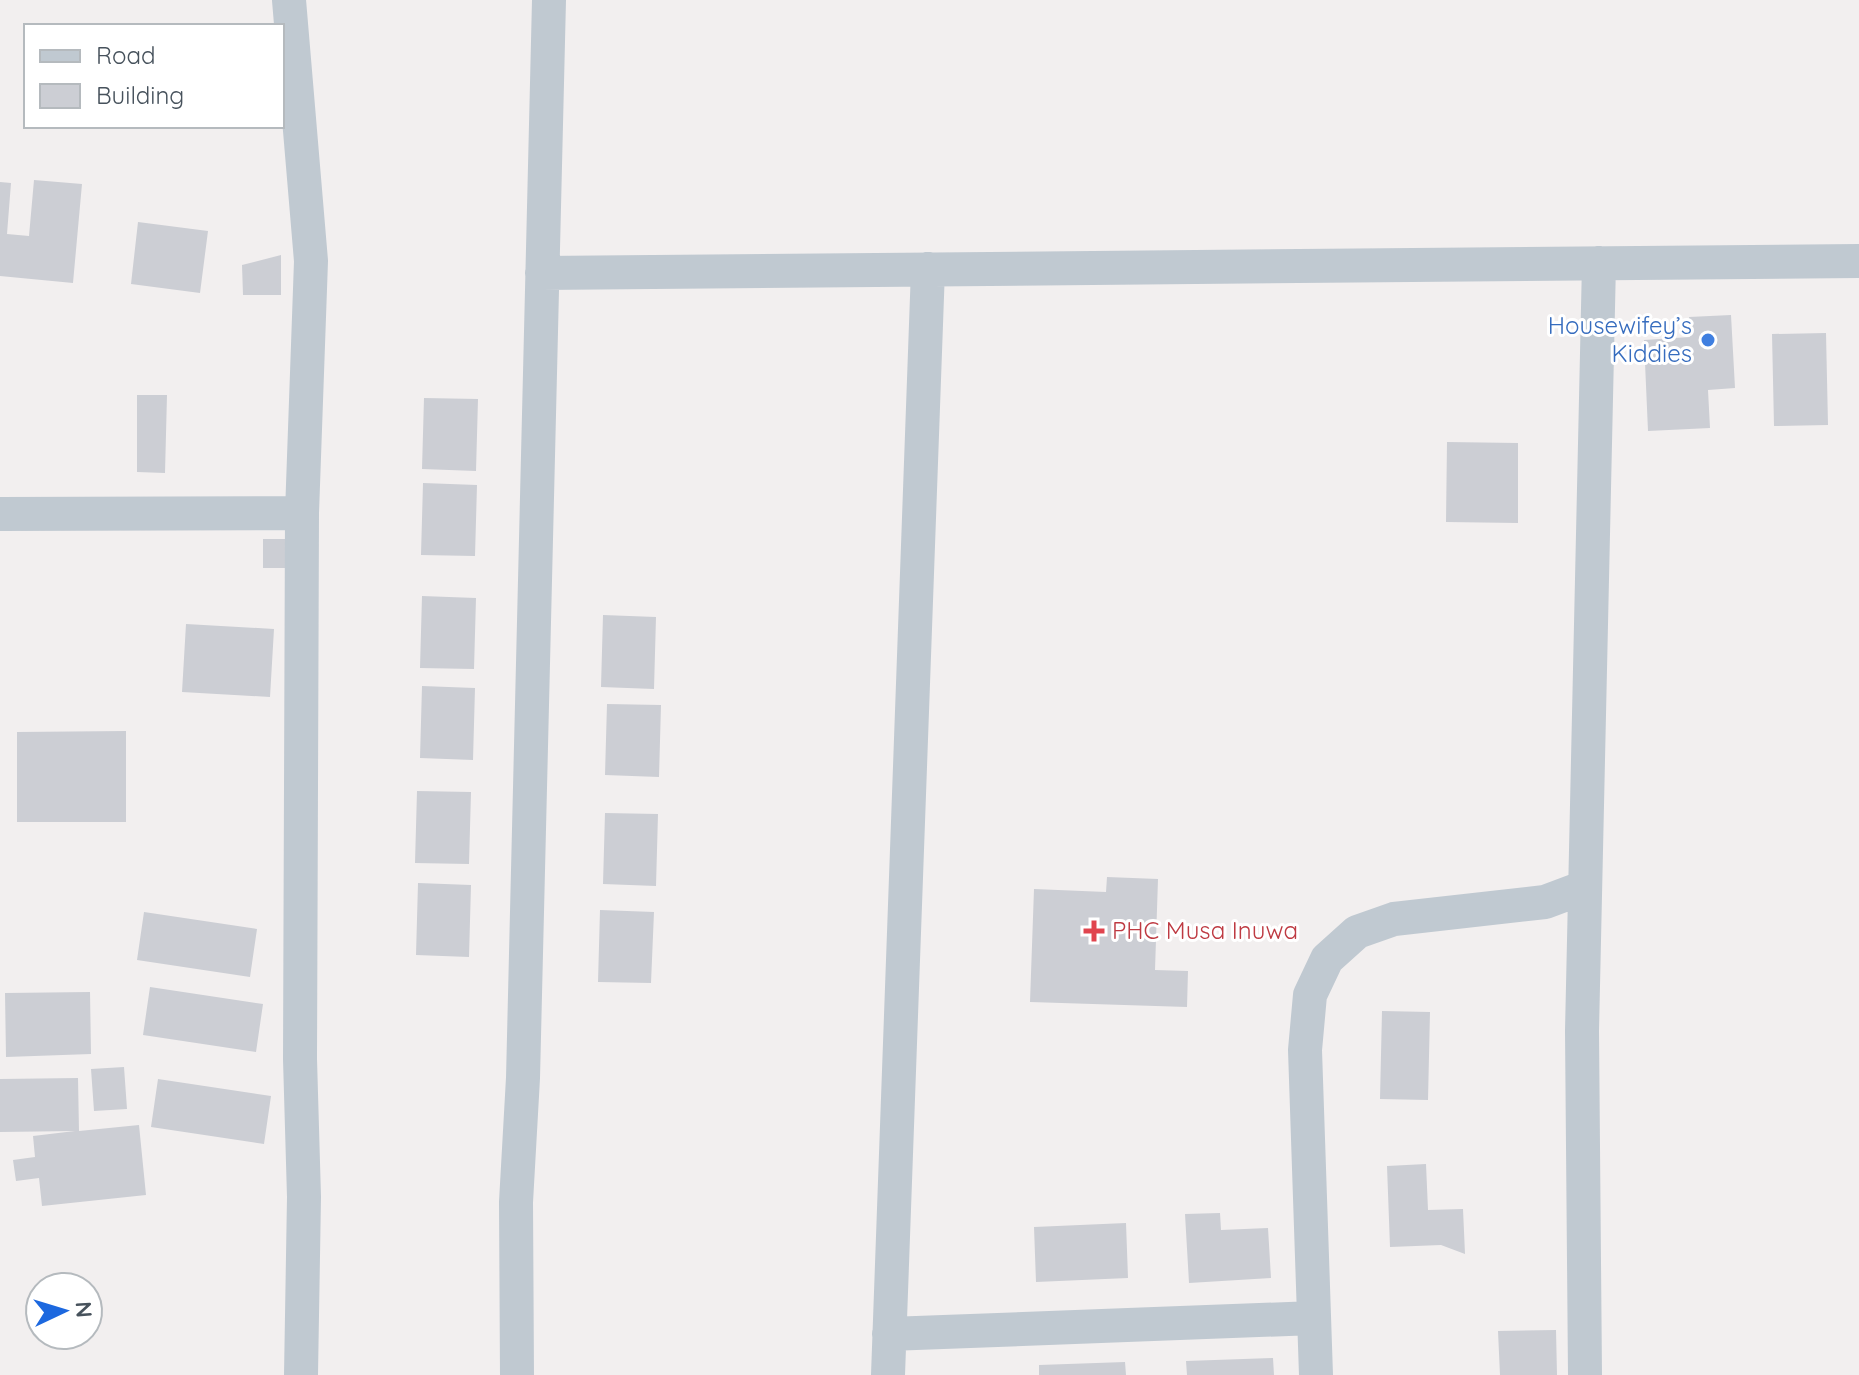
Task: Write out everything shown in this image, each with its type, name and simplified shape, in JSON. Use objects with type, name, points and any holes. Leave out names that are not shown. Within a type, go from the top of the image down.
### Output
[{"type":"street","points":[[289,0],[311,261],[302,513],[300,1059],[304,1197],[301,1375]]},
{"type":"street","points":[[517,1375],[516,1202],[523,1078],[549,0]]},
{"type":"street","points":[[542,273],[1859,261]]},
{"type":"street","points":[[1585,1375],[1582,1031],[1599,263]]},
{"type":"street","points":[[888,1375],[928,269]]},
{"type":"street","points":[[0,514],[302,513]]},
{"type":"street","points":[[1316,1375],[1305,1050],[1310,995],[1327,959],[1357,932],[1394,919],[1545,902],[1585,887]]},
{"type":"street","points":[[889,1334],[1314,1318]]},
{"type":"building","points":[[34,180],[82,184],[73,283],[0,276],[0,182],[11,183],[7,234],[29,236]]},
{"type":"building","points":[[138,222],[208,231],[200,293],[131,284]]},
{"type":"building","points":[[281,255],[281,295],[243,295],[242,265]]},
{"type":"building","points":[[1731,315],[1735,388],[1708,390],[1710,428],[1648,431],[1644,340],[1690,337],[1689,317]]},
{"type":"building","points":[[1826,333],[1828,425],[1774,426],[1772,334]]},
{"type":"building","points":[[137,395],[167,395],[165,473],[137,472]]},
{"type":"building","points":[[424,398],[478,399],[476,471],[422,469]]},
{"type":"building","points":[[1447,442],[1518,443],[1518,523],[1446,522]]},
{"type":"building","points":[[423,483],[477,485],[475,556],[421,555]]},
{"type":"building","points":[[263,539],[290,539],[291,568],[263,568]]},
{"type":"building","points":[[422,596],[476,598],[474,669],[420,668]]},
{"type":"building","points":[[603,615],[656,617],[654,689],[601,687]]},
{"type":"building","points":[[186,624],[274,629],[270,697],[182,692]]},
{"type":"building","points":[[422,686],[475,688],[473,760],[420,758]]},
{"type":"building","points":[[607,704],[661,705],[659,777],[605,775]]},
{"type":"building","points":[[126,731],[126,822],[17,822],[17,732]]},
{"type":"building","points":[[417,791],[471,792],[469,864],[415,863]]},
{"type":"building","points":[[605,813],[658,814],[656,886],[603,884]]},
{"type":"building","name":"PHC Musa Inuwa","points":[[1107,877],[1158,879],[1155,970],[1188,971],[1187,1007],[1030,1002],[1034,889],[1106,892]]},
{"type":"building","points":[[418,883],[471,885],[469,957],[416,955]]},
{"type":"building","points":[[600,910],[654,912],[651,983],[598,982]]},
{"type":"building","points":[[144,912],[257,929],[250,977],[137,960]]},
{"type":"building","points":[[150,987],[263,1004],[256,1052],[143,1035]]},
{"type":"building","points":[[90,992],[91,1054],[6,1057],[5,993]]},
{"type":"building","points":[[1382,1011],[1430,1012],[1428,1100],[1380,1099]]},
{"type":"building","points":[[124,1067],[127,1109],[94,1111],[91,1069]]},
{"type":"building","points":[[78,1078],[79,1131],[139,1125],[146,1195],[42,1206],[39,1178],[16,1181],[13,1160],[35,1157],[33,1136],[75,1131],[0,1132],[0,1079]]},
{"type":"building","points":[[158,1079],[271,1096],[264,1144],[151,1127]]},
{"type":"building","points":[[1426,1164],[1428,1210],[1463,1209],[1465,1254],[1441,1245],[1390,1247],[1387,1166]]},
{"type":"building","points":[[1220,1213],[1221,1230],[1268,1228],[1271,1278],[1189,1283],[1185,1214]]},
{"type":"building","points":[[1126,1223],[1128,1278],[1036,1282],[1034,1227]]},
{"type":"building","points":[[1556,1330],[1557,1375],[1500,1375],[1498,1331]]},
{"type":"building","points":[[1273,1358],[1274,1375],[1187,1375],[1186,1361]]},
{"type":"building","points":[[1125,1362],[1126,1375],[1039,1375],[1039,1365]]},
{"type":"place","name":"Housewifey’s Kiddies","points":[[1708,340]]},
{"type":"place","name":"PHC Musa Inuwa","points":[[1094,931]]}]
